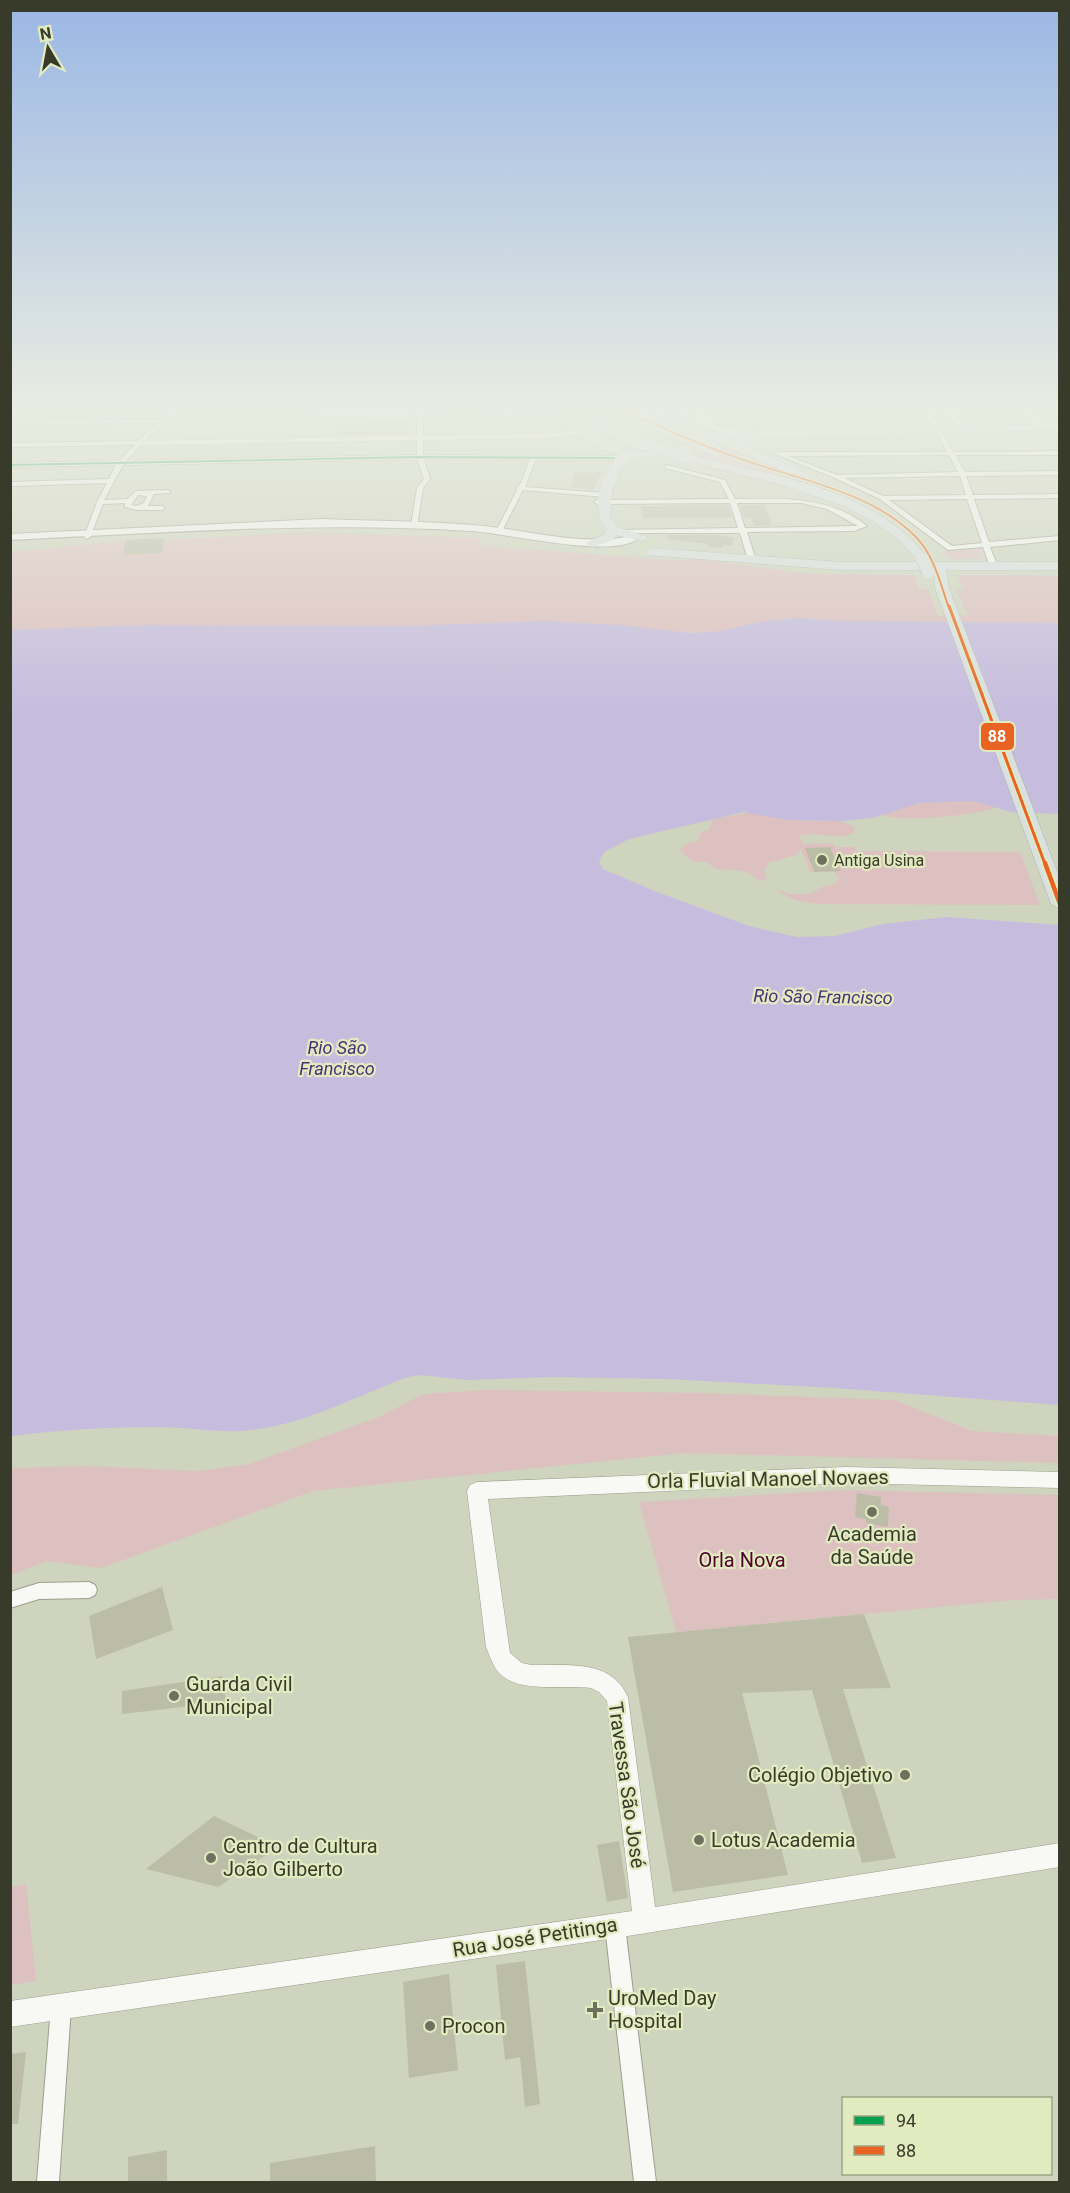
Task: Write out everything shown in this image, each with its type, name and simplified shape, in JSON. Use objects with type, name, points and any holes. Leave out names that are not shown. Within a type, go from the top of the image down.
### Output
[{"type":"highway","points":[[600,512],[599,521],[626,540],[651,552],[830,566],[1059,566]]},
{"type":"highway","points":[[867,512],[893,529],[928,558],[933,579],[942,588],[1059,904]]},
{"type":"highway","points":[[592,543],[610,537],[661,541],[751,557],[837,562],[1059,561]]},
{"type":"highway","points":[[651,552],[664,548],[661,541]]},
{"type":"main road","points":[[10,539],[303,522],[499,531],[592,543]]},
{"type":"main road","points":[[87,535],[323,526],[479,533],[568,546],[626,540]]},
{"type":"street","points":[[87,535],[96,512]]},
{"type":"street","points":[[414,526],[416,512]]},
{"type":"street","points":[[499,531],[508,512]]},
{"type":"street","points":[[737,512],[751,557]]},
{"type":"street","points":[[626,540],[743,531],[854,529],[864,526],[839,512]]},
{"type":"street","points":[[902,512],[945,544],[1059,538]]},
{"type":"street","points":[[976,512],[992,562]]},
{"type":"street","points":[[986,542],[1059,531]]},
{"type":"street","name":"Orla Fluvial Manoel Novaes","points":[[477,1491],[846,1475],[1059,1480]]},
{"type":"street","name":"Travessa São José","points":[[477,1491],[497,1647],[506,1664],[520,1672],[535,1675],[593,1677],[605,1682],[617,1697],[645,1920]]},
{"type":"street","points":[[10,1600],[39,1591],[89,1590]]},
{"type":"street","name":"Rua José Petitinga","points":[[10,2014],[615,1926],[1059,1855]]},
{"type":"street","points":[[615,1926],[645,2182]]},
{"type":"street","points":[[48,2182],[61,2007]]},
{"type":"green space","points":[[309,532],[478,538],[485,546],[673,560],[696,559],[814,574],[915,575],[919,589],[928,589],[938,616],[968,615],[956,590],[964,589],[957,575],[1059,576],[1059,649],[507,624],[203,631],[146,625],[11,630],[10,552],[126,541],[123,555],[162,553],[163,540]]},
{"type":"green space","points":[[980,547],[984,559],[949,559],[942,552]]},
{"type":"green space","points":[[974,801],[997,807],[973,813],[939,817],[906,818],[882,815],[919,803]]},
{"type":"green space","points":[[751,812],[787,820],[842,821],[854,827],[855,832],[848,835],[798,836],[804,844],[833,843],[835,847],[855,847],[857,851],[1020,852],[1040,905],[821,904],[797,900],[776,889],[790,894],[810,894],[824,886],[834,884],[840,878],[834,872],[810,871],[801,849],[796,855],[768,863],[764,871],[767,879],[760,881],[745,871],[715,869],[707,862],[693,862],[679,850],[690,842],[698,841],[701,832],[710,829],[713,819]]},
{"type":"green space","points":[[487,1390],[703,1393],[895,1400],[972,1431],[1059,1436],[1059,1463],[683,1453],[313,1491],[101,1568],[46,1561],[11,1575],[11,1468],[85,1466],[197,1471],[250,1464],[381,1416],[423,1394]]},
{"type":"green space","name":"Orla Nova","points":[[843,1490],[1059,1495],[1059,1599],[1014,1600],[676,1632],[639,1502]]},
{"type":"green space","points":[[26,1884],[36,1981],[11,1985],[11,1887]]},
{"type":"water","name":"Rio São Francisco","points":[[797,618],[848,621],[1059,623],[1059,814],[1011,812],[974,801],[919,803],[873,818],[842,821],[787,820],[744,812],[629,839],[604,852],[599,862],[603,869],[657,892],[749,926],[797,937],[835,936],[883,924],[946,917],[1059,925],[1059,1405],[835,1388],[668,1379],[549,1377],[467,1380],[420,1375],[405,1378],[292,1422],[253,1430],[120,1428],[11,1436],[10,630],[146,625],[405,626],[545,621],[620,625],[691,633],[721,631],[759,622]]},
{"type":"building","points":[[642,512],[730,512],[732,517],[643,518]]},
{"type":"building","points":[[742,512],[768,512],[772,525],[754,526],[751,517],[744,517]]},
{"type":"building","points":[[667,535],[719,535],[734,538],[733,546],[724,545],[721,548],[707,546],[709,544],[668,539]]},
{"type":"building","points":[[164,538],[162,553],[123,555],[126,540]]},
{"type":"building","name":"Antiga Usina","points":[[830,847],[840,871],[814,872],[805,848]]},
{"type":"building","name":"Academia da Saúde","points":[[857,1493],[881,1497],[881,1505],[889,1507],[888,1527],[866,1523],[866,1519],[855,1517]]},
{"type":"building","points":[[162,1587],[173,1630],[96,1659],[89,1616]]},
{"type":"building","points":[[864,1614],[891,1688],[843,1689],[896,1858],[862,1863],[812,1690],[742,1693],[788,1875],[673,1892],[628,1637]]},
{"type":"building","name":"Guarda Civil Municipal","points":[[223,1676],[226,1702],[122,1714],[122,1691]]},
{"type":"building","name":"Centro de Cultura João Gilberto","points":[[214,1816],[278,1847],[218,1887],[146,1869]]},
{"type":"building","points":[[619,1841],[628,1898],[607,1902],[597,1845]]},
{"type":"building","points":[[525,1961],[540,2104],[525,2107],[520,2057],[505,2060],[496,1965]]},
{"type":"building","name":"Procon","points":[[449,1974],[458,2070],[409,2078],[403,1982]]},
{"type":"building","points":[[26,2052],[18,2124],[10,2124],[10,2054]]},
{"type":"building","points":[[375,2146],[376,2182],[270,2182],[270,2163]]},
{"type":"building","points":[[167,2150],[167,2182],[128,2182],[128,2157]]},
{"type":"transit line","name":"88","points":[[881,512],[916,538],[934,560],[942,588],[1060,904]]},
{"type":"place","name":"Antiga Usina","points":[[822,860]]},
{"type":"place","name":"Academia da Saúde","points":[[872,1512]]},
{"type":"place","name":"Guarda Civil Municipal","points":[[174,1696]]},
{"type":"place","name":"Colégio Objetivo","points":[[905,1775]]},
{"type":"place","name":"Lotus Academia","points":[[699,1840]]},
{"type":"place","name":"Centro de Cultura João Gilberto","points":[[211,1858]]},
{"type":"place","name":"UroMed Day Hospital","points":[[595,2010]]},
{"type":"place","name":"Procon","points":[[430,2026]]}]
